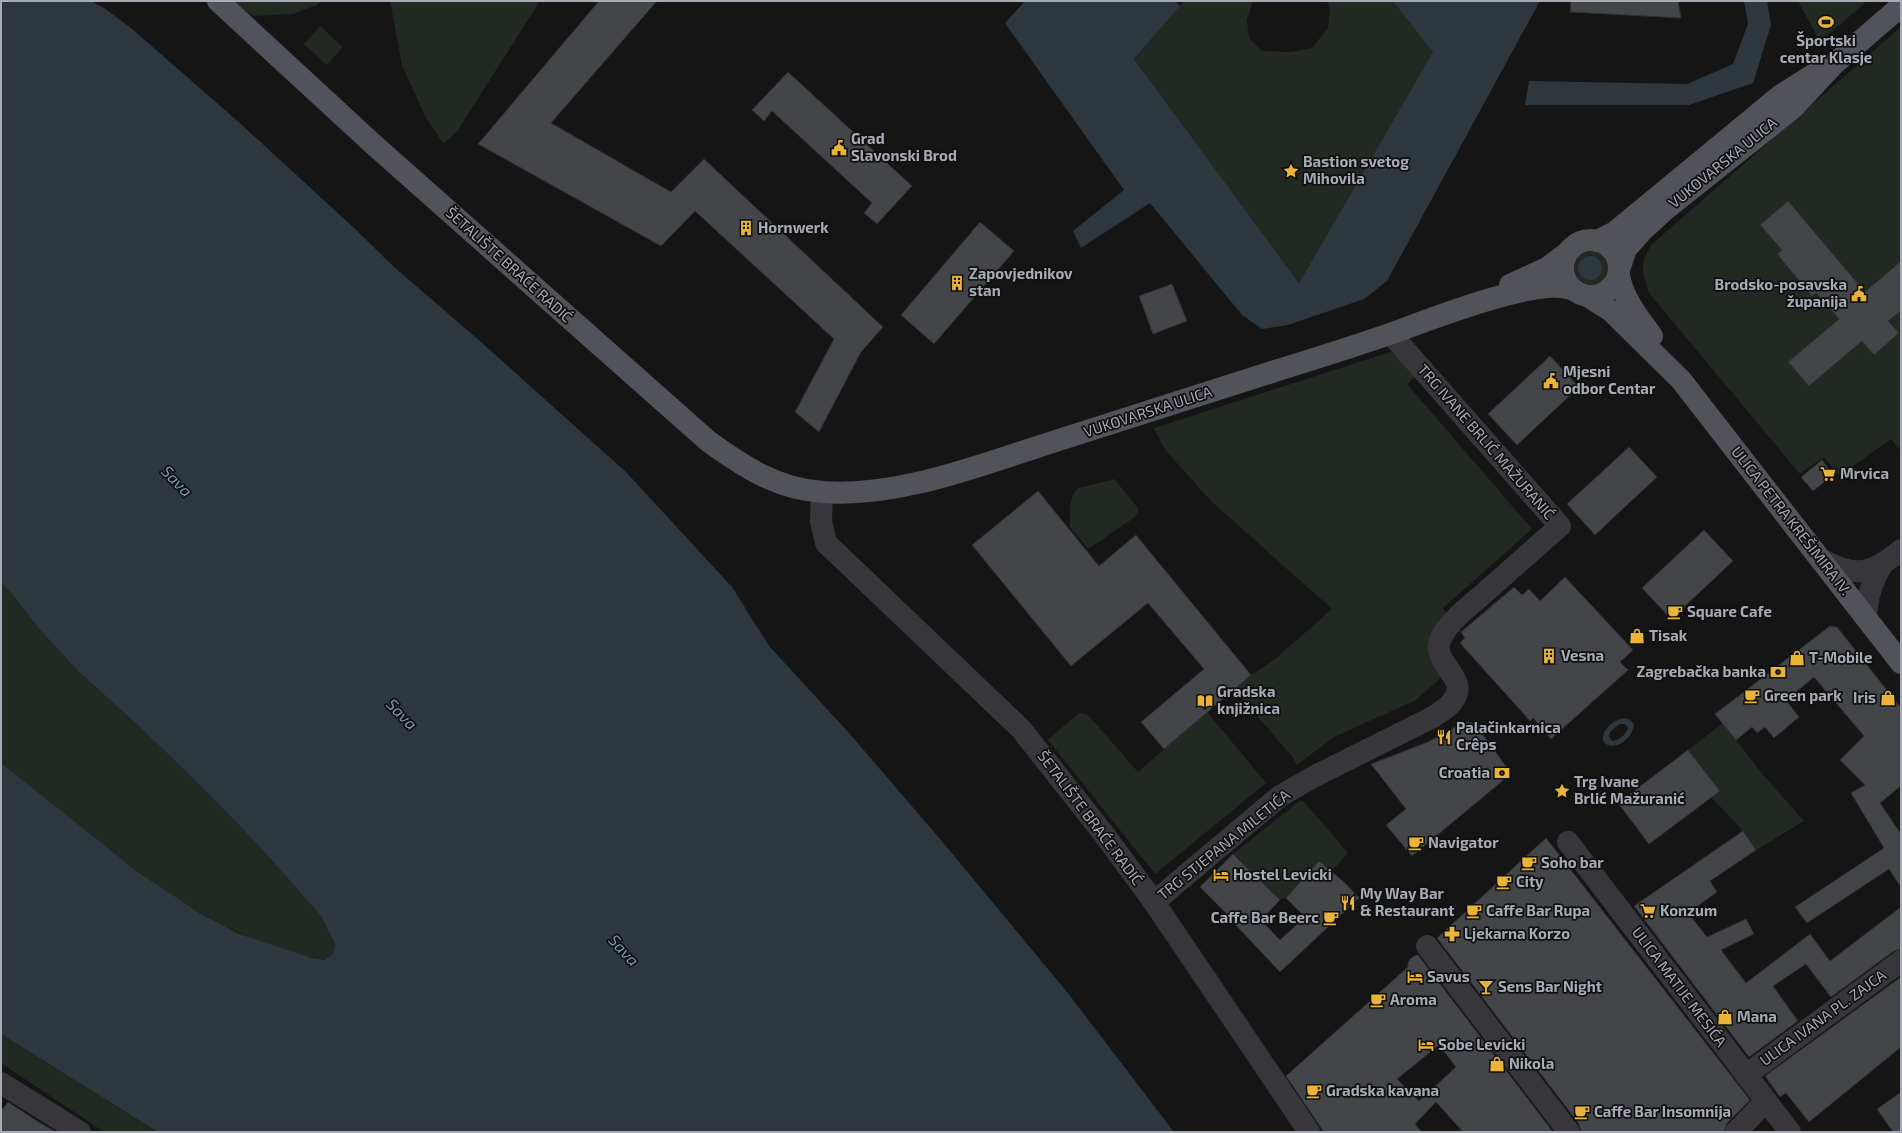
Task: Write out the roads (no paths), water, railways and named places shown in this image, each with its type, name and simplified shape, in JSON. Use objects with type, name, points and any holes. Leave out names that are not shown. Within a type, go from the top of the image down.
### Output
[{"type":"main road","name":"ŠETALIŠTE BRAĆE RADIĆ","points":[[218,1],[373,144],[708,441],[739,464],[764,478],[796,487],[822,492]]},
{"type":"main road","name":"VUKOVARSKA ULICA","points":[[1619,272],[1626,249],[1642,231],[1666,209],[1793,108],[1834,64],[1901,6]]},
{"type":"main road","name":"VUKOVARSKA ULICA","points":[[1597,241],[1614,232],[1781,95],[1811,76],[1834,64]]},
{"type":"main road","points":[[1597,241],[1606,244],[1613,250],[1618,258],[1619,272],[1614,285],[1607,292],[1599,296],[1580,293],[1566,281],[1563,272],[1563,262],[1567,253],[1580,242],[1597,241]]},
{"type":"main road","name":"VUKOVARSKA ULICA","points":[[822,492],[856,492],[900,487],[1131,418],[1391,334],[1468,306],[1547,268],[1567,253]]},
{"type":"main road","name":"ULICA PETRA KREŠIMIRA IV.","points":[[1619,272],[1621,287],[1628,303],[1667,355],[1681,380]]},
{"type":"main road","name":"VUKOVARSKA ULICA","points":[[1468,306],[1543,287],[1559,285],[1580,293]]},
{"type":"main road","name":"ULICA PETRA KREŠIMIRA IV.","points":[[1580,293],[1611,310],[1681,380],[1901,663]]},
{"type":"street","name":"TRG IVANE BRLIĆ MAŽURANIĆ","points":[[1315,776],[1433,717],[1454,700],[1458,692],[1457,683],[1439,654],[1438,644],[1442,635],[1460,614],[1560,526],[1391,334]]},
{"type":"street","name":"ŠETALIŠTE BRAĆE RADIĆ","points":[[822,492],[821,521],[826,543],[1021,729],[1104,833],[1154,902],[1309,1132]]},
{"type":"street","points":[[1866,618],[1867,601],[1874,578],[1882,566],[1901,550]]},
{"type":"street","points":[[1821,559],[1838,568],[1856,572],[1882,566]]},
{"type":"street","name":"TRG STJEPANA MILETIĆA","points":[[1154,902],[1280,796],[1315,776]]},
{"type":"street","name":"ULICA MATIJE MESIĆA","points":[[1568,842],[1790,1132]]},
{"type":"street","points":[[1427,946],[1569,1132]]},
{"type":"street","name":"ULICA IVANA PL. ZAJCA","points":[[1746,1075],[1901,961]]},
{"type":"street","points":[[1,1083],[80,1132]]},
{"type":"street","points":[[1736,1132],[1766,1101]]},
{"type":"water","name":"Sava","points":[[1,1],[91,1],[104,8],[131,28],[242,125],[393,266],[481,342],[626,472],[732,587],[769,646],[849,733],[946,846],[1067,992],[1174,1132],[158,1132],[1,1034],[1,763],[138,872],[198,912],[239,934],[312,958],[325,960],[333,954],[335,944],[321,916],[261,848],[203,788],[142,729],[79,672],[40,630],[12,594],[1,583]]},
{"type":"water","points":[[1025,1],[1175,1],[1180,6],[1134,59],[1299,283],[1433,52],[1393,1],[1540,1],[1387,281],[1364,299],[1288,325],[1262,329],[1242,315],[1150,203],[1081,248],[1073,231],[1124,190],[1005,23]]},
{"type":"water","points":[[1744,1],[1767,1],[1771,25],[1753,83],[1689,105],[1525,105],[1529,81],[1687,84],[1733,64],[1748,24]]},
{"type":"water","points":[[1590,256],[1598,260],[1602,268],[1598,276],[1590,280],[1582,276],[1578,268],[1582,260]]},
{"type":"water","points":[[1625,718],[1634,724],[1631,734],[1624,742],[1614,746],[1604,743],[1604,734],[1608,726]],"holes":[[[1619,724],[1625,724],[1628,728],[1626,733],[1620,738],[1612,741],[1609,737],[1610,732]]]},
{"type":"place","name":"Športski centar Klasje","points":[[1826,22]]},
{"type":"place","name":"Grad Slavonski Brod","points":[[839,148]]},
{"type":"place","name":"Bastion svetog Mihovila","points":[[1291,171]]},
{"type":"place","name":"Hornwerk","points":[[746,228]]},
{"type":"place","name":"Zapovjednikov stan","points":[[957,283]]},
{"type":"place","name":"Brodsko-posavska županija","points":[[1859,294]]},
{"type":"place","name":"Mjesni odbor Centar","points":[[1551,381]]},
{"type":"place","name":"Mrvica","points":[[1828,474]]},
{"type":"place","name":"Square Cafe","points":[[1675,612]]},
{"type":"place","name":"Tisak","points":[[1637,636]]},
{"type":"place","name":"Vesna","points":[[1549,656]]},
{"type":"place","name":"T-Mobile","points":[[1797,658]]},
{"type":"place","name":"Zagrebačka banka","points":[[1778,672]]},
{"type":"place","name":"Green park","points":[[1752,696]]},
{"type":"place","name":"Iris","points":[[1888,698]]},
{"type":"place","name":"Gradska knjižnica","points":[[1205,701]]},
{"type":"place","name":"Palačinkarnica Crêps","points":[[1444,737]]},
{"type":"place","name":"Croatia","points":[[1502,773]]},
{"type":"place","name":"Trg Ivane Brlić Mažuranić","points":[[1562,791]]},
{"type":"place","name":"Navigator","points":[[1416,843]]},
{"type":"place","name":"Soho bar","points":[[1529,863]]},
{"type":"place","name":"Hostel Levicki","points":[[1221,875]]},
{"type":"place","name":"City","points":[[1504,882]]},
{"type":"place","name":"My Way Bar & Restaurant","points":[[1348,903]]},
{"type":"place","name":"Caffe Bar Rupa","points":[[1474,911]]},
{"type":"place","name":"Konzum","points":[[1648,911]]},
{"type":"place","name":"Caffe Bar Beerc","points":[[1331,918]]},
{"type":"place","name":"Ljekarna Korzo","points":[[1452,934]]},
{"type":"place","name":"Savus","points":[[1415,977]]},
{"type":"place","name":"Sens Bar Night","points":[[1486,987]]},
{"type":"place","name":"Aroma","points":[[1378,1000]]},
{"type":"place","name":"Mana","points":[[1725,1017]]},
{"type":"place","name":"Sobe Levicki","points":[[1426,1045]]},
{"type":"place","name":"Nikola","points":[[1497,1064]]},
{"type":"place","name":"Gradska kavana","points":[[1314,1091]]},
{"type":"place","name":"Caffe Bar Insomnija","points":[[1582,1112]]}]
